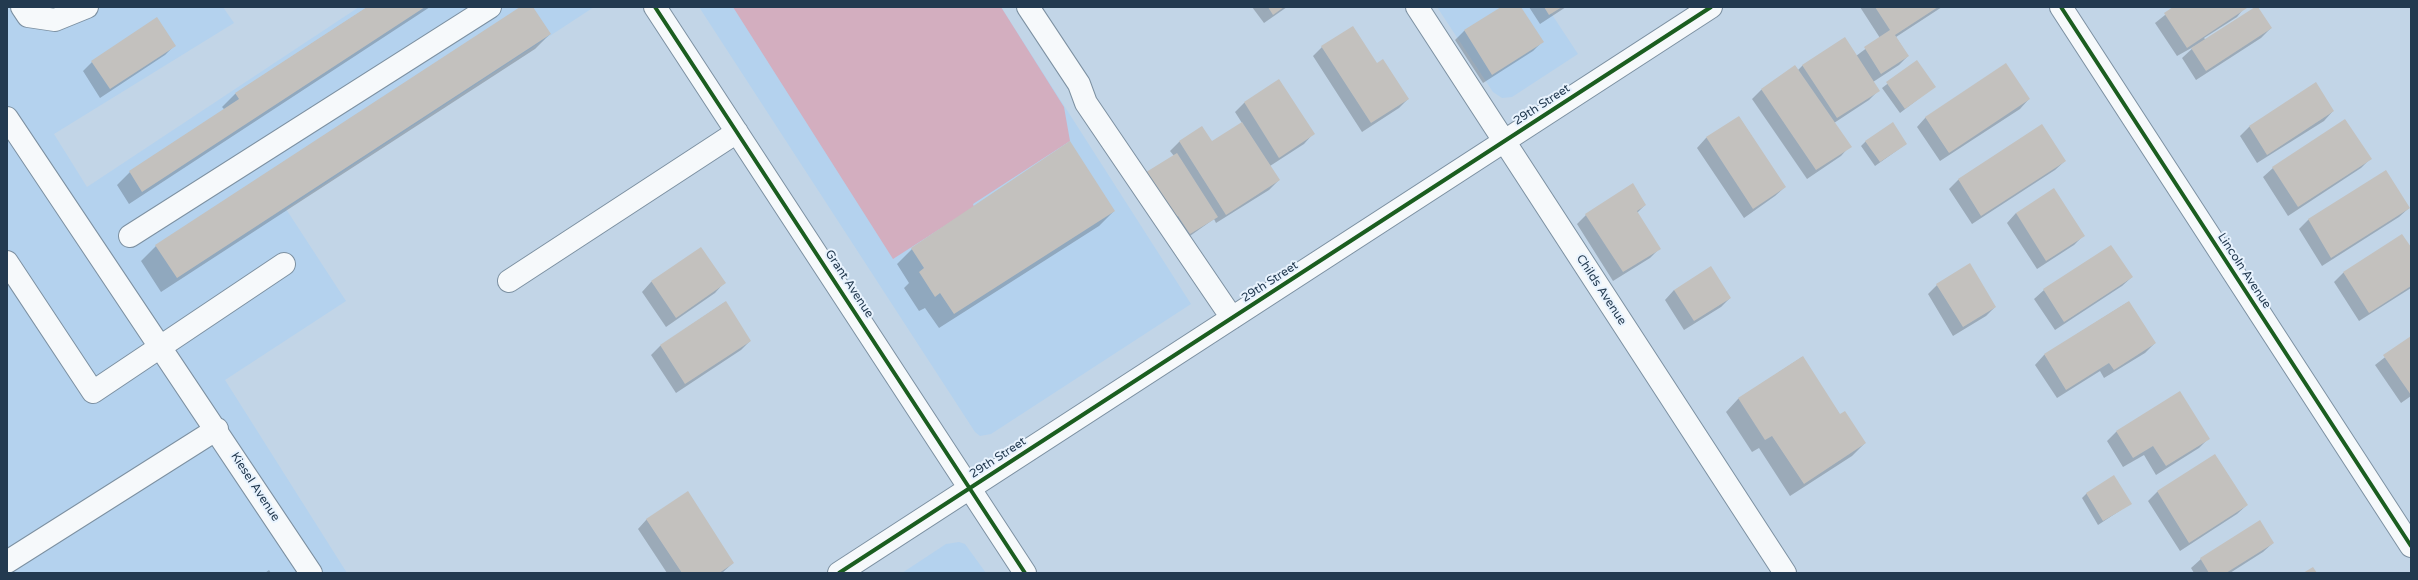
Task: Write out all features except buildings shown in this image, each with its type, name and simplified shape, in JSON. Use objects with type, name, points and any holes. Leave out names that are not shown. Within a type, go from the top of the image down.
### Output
[{"type":"street","points":[[22,7],[28,16],[55,20],[87,7]]},
{"type":"street","points":[[130,236],[490,7]]},
{"type":"street","name":"Grant Avenue","points":[[655,7],[971,488],[1025,573]]},
{"type":"street","points":[[1028,7],[1079,84],[1086,102],[1232,318]]},
{"type":"street","name":"Childs Avenue","points":[[1417,7],[1785,573]]},
{"type":"street","name":"Lincoln Avenue","points":[[2061,7],[2411,546]]},
{"type":"street","name":"29th Street","points":[[840,573],[1504,141],[1698,11]]},
{"type":"street","name":"Kiesel Avenue","points":[[7,118],[217,429],[311,573]]},
{"type":"street","points":[[509,281],[737,132]]},
{"type":"street","points":[[7,262],[93,392],[284,264]]},
{"type":"street","points":[[7,562],[217,429]]},
{"type":"shaded area","points":[[7,7],[223,7],[234,23],[54,134],[87,187],[359,7],[594,7],[286,209],[346,301],[225,380],[347,573],[7,573]]},
{"type":"shaded area","points":[[699,7],[1001,7],[1191,304],[991,434],[980,436],[975,432]]},
{"type":"shaded area","points":[[733,7],[1001,7],[1064,107],[1070,141],[973,204],[974,207],[893,259]]},
{"type":"shaded area","points":[[1437,7],[1547,7],[1578,54],[1512,97],[1502,98],[1493,92]]},
{"type":"shaded area","points":[[959,542],[965,544],[986,573],[902,573],[946,544]]},
{"type":"cycle path","points":[[655,7],[1025,573]]},
{"type":"cycle path","points":[[839,573],[1711,7]]},
{"type":"cycle path","points":[[2061,7],[2411,546]]}]
